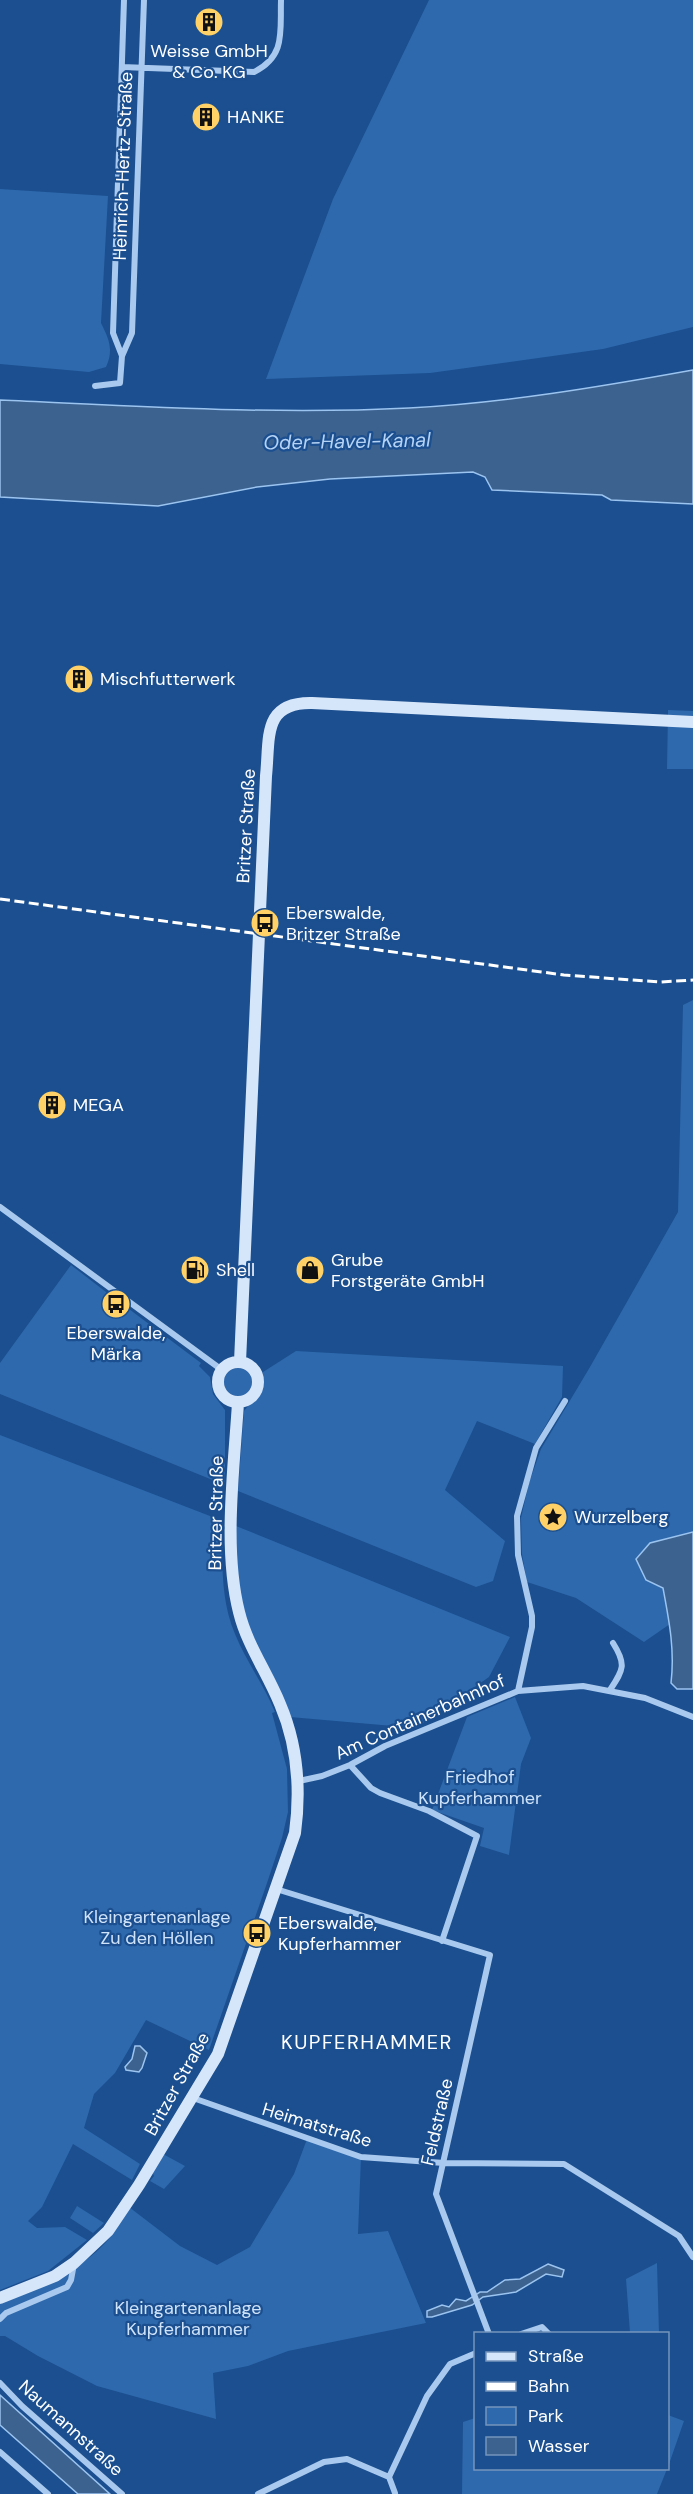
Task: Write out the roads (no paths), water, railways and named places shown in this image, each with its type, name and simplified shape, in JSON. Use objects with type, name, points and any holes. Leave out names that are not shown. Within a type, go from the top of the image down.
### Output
[{"type":"main road","name":"Britzer Straße","points":[[240,1362],[266,776],[272,723],[277,713],[285,706],[298,703],[693,722]]},
{"type":"main road","points":[[240,1362],[252,1368],[259,1382],[253,1397],[238,1403],[226,1398],[218,1382],[222,1370],[230,1364],[240,1362]]},
{"type":"main road","name":"Britzer Straße","points":[[0,2298],[56,2276],[74,2263],[108,2231],[193,2098],[218,2054],[295,1833],[298,1764],[286,1719],[243,1629],[234,1587],[232,1531],[238,1403]]},
{"type":"street","name":"Heinrich-Hertz-Straße","points":[[122,356],[113,333],[124,0]]},
{"type":"street","name":"Heinrich-Hertz-Straße","points":[[95,386],[120,383],[122,356],[132,333],[144,0]]},
{"type":"street","points":[[122,67],[254,72],[268,65],[280,42],[281,0]]},
{"type":"street","points":[[113,333],[119,336],[132,333]]},
{"type":"street","points":[[0,1207],[222,1370]]},
{"type":"street","points":[[518,1691],[532,1627],[532,1616],[518,1555],[517,1516],[536,1448],[565,1401]]},
{"type":"street","points":[[610,1690],[623,1670],[621,1656],[613,1643]]},
{"type":"street","name":"Am Containerbahnhof","points":[[299,1781],[322,1776],[350,1765],[385,1746],[518,1691],[568,1685],[610,1690],[645,1698],[693,1718]]},
{"type":"street","points":[[350,1765],[371,1788],[429,1811],[477,1836],[442,1941]]},
{"type":"street","name":"Feldstraße","points":[[276,1888],[490,1954],[436,2194],[488,2332]]},
{"type":"street","name":"Heimatstraße","points":[[193,2098],[361,2157],[444,2163],[564,2164],[679,2236],[692,2254]]},
{"type":"street","points":[[0,2319],[6,2313],[67,2287],[71,2280],[74,2263]]},
{"type":"street","points":[[526,2332],[542,2327],[547,2332]]},
{"type":"street","points":[[395,2494],[389,2476],[427,2396],[450,2364],[474,2354]]},
{"type":"street","name":"Naumannstraße","points":[[0,2383],[22,2406],[122,2494]]},
{"type":"street","points":[[0,2452],[48,2494]]},
{"type":"street","points":[[258,2494],[266,2488],[324,2462],[347,2459],[389,2476]]},
{"type":"water","name":"Oder-Havel-Kanal","points":[[693,370],[693,504],[611,500],[602,495],[492,490],[485,477],[473,472],[330,479],[257,487],[158,506],[0,497],[0,400],[307,411],[409,408],[516,398]]},
{"type":"water","points":[[693,1532],[693,1689],[677,1689],[671,1683],[672,1647],[663,1588],[646,1580],[636,1559],[650,1543]]},
{"type":"water","points":[[135,2046],[140,2046],[147,2053],[139,2072],[126,2070],[125,2067],[132,2059]]},
{"type":"water","points":[[548,2264],[564,2270],[562,2277],[546,2274],[516,2292],[483,2297],[472,2305],[427,2317],[427,2311],[442,2305],[449,2307],[456,2299],[466,2301],[480,2292],[487,2292],[505,2280],[520,2279]]},
{"type":"water","points":[[0,2395],[110,2494],[78,2494],[0,2425]]},
{"type":"railway","points":[[0,899],[564,975],[660,982],[693,980]]},
{"type":"place","name":"Weisse GmbH & Co. KG","points":[[209,22]]},
{"type":"place","name":"HANKE","points":[[206,117]]},
{"type":"place","name":"Mischfutterwerk","points":[[79,679]]},
{"type":"place","name":"Eberswalde, Britzer Straße","points":[[265,923]]},
{"type":"place","name":"MEGA","points":[[52,1105]]},
{"type":"place","name":"Shell","points":[[195,1270]]},
{"type":"place","name":"Grube Forstgeräte GmbH","points":[[310,1270]]},
{"type":"place","name":"Eberswalde, Märka","points":[[116,1304]]},
{"type":"place","name":"Wurzelberg","points":[[553,1517]]},
{"type":"place","name":"Eberswalde, Kupferhammer","points":[[257,1933]]},
{"type":"district","name":"KUPFERHAMMER","points":[[367,2042]]},
{"type":"park label","name":"Friedhof Kupferhammer","points":[[480,1787]]},
{"type":"park label","name":"Kleingartenanlage Zu den Höllen","points":[[157,1927]]},
{"type":"park label","name":"Kleingartenanlage Kupferhammer","points":[[188,2318]]}]
